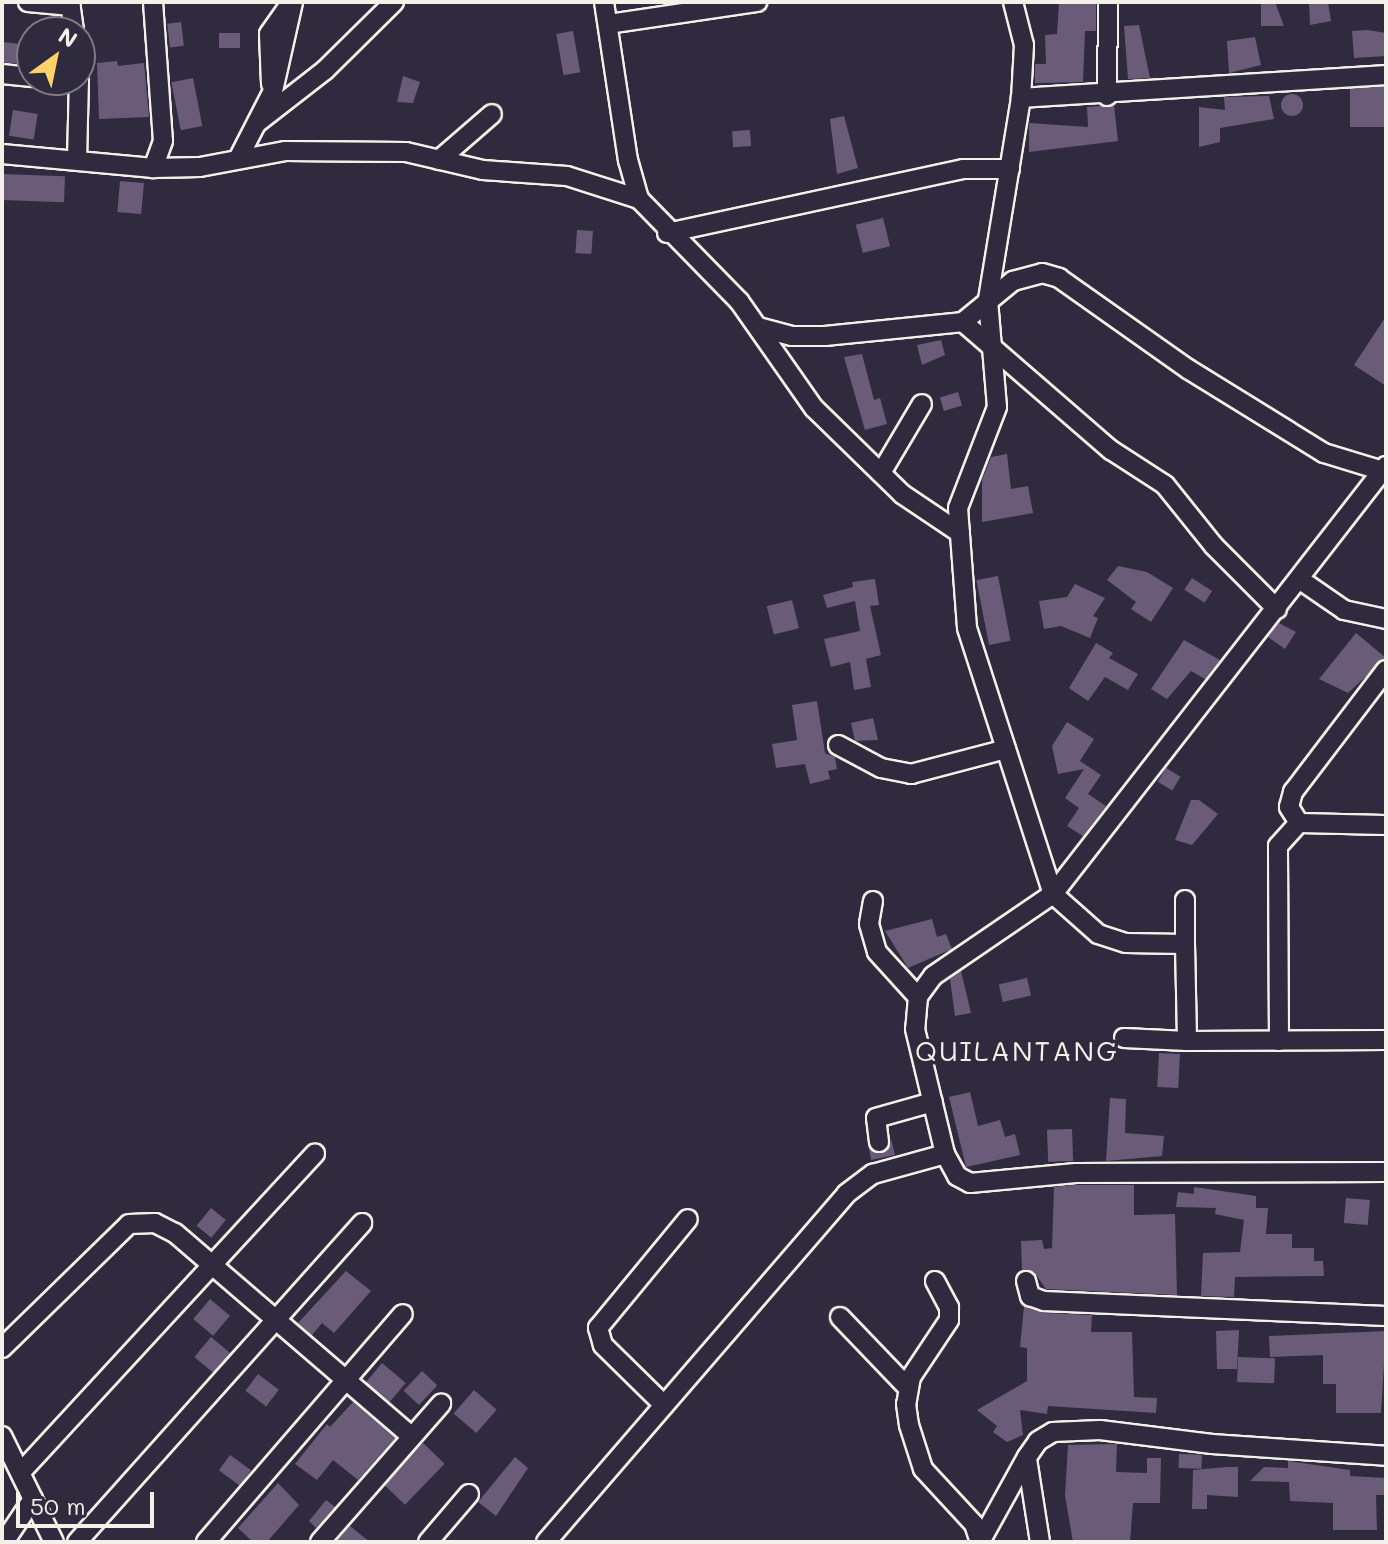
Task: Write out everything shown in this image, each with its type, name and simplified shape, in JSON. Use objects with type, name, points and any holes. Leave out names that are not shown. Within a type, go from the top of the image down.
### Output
[{"type":"street","points":[[28,2],[70,4]]},
{"type":"street","points":[[153,2],[163,141],[153,168]]},
{"type":"street","points":[[238,159],[273,91],[292,2]]},
{"type":"street","points":[[257,123],[325,70],[394,2]]},
{"type":"street","points":[[604,2],[628,160],[639,199],[667,233],[711,270],[758,327],[814,408],[902,494],[960,533]]},
{"type":"street","points":[[608,24],[757,2]]},
{"type":"street","points":[[1013,2],[1024,45],[1021,98],[988,300],[997,407],[965,481],[958,508],[967,628],[1053,894],[1098,934],[1126,943],[1185,944]]},
{"type":"street","points":[[1107,96],[1108,2]]},
{"type":"street","points":[[1021,98],[1107,96],[1386,75]]},
{"type":"street","points":[[77,160],[79,96]]},
{"type":"street","points":[[439,160],[492,114]]},
{"type":"street","points":[[2,154],[153,168],[285,151],[378,151],[483,170],[567,176],[639,199]]},
{"type":"street","points":[[667,233],[963,169],[1010,169]]},
{"type":"street","points":[[758,327],[792,336],[825,336],[963,322],[988,300],[1027,274],[1059,278],[1242,404],[1324,453],[1384,469],[1302,581],[1053,894],[933,976],[918,997],[915,1029],[945,1154],[957,1176],[970,1183],[1076,1173],[1386,1172]]},
{"type":"street","points":[[963,322],[994,352],[1111,450],[1165,485],[1214,546],[1277,609]]},
{"type":"street","points":[[881,473],[922,404]]},
{"type":"street","points":[[1302,581],[1344,610],[1386,619]]},
{"type":"street","points":[[1299,823],[1289,807],[1293,792],[1386,670]]},
{"type":"street","points":[[838,745],[881,768],[911,774],[1006,749]]},
{"type":"street","points":[[1279,1041],[1274,860],[1278,846],[1299,823],[1386,825]]},
{"type":"street","points":[[1185,900],[1187,1041]]},
{"type":"street","points":[[873,901],[869,924],[877,952],[918,997]]},
{"type":"street","points":[[1124,1038],[1187,1041],[1386,1040]]},
{"type":"street","points":[[879,1142],[876,1118],[933,1102]]},
{"type":"street","points":[[22,1471],[315,1153]]},
{"type":"street","points":[[546,1542],[846,1194],[873,1174],[945,1154]]},
{"type":"street","points":[[664,1405],[603,1345],[598,1328],[688,1219]]},
{"type":"street","points":[[2,1348],[129,1224],[155,1223],[175,1233],[274,1323],[411,1436]]},
{"type":"street","points":[[77,1542],[362,1223]]},
{"type":"street","points":[[935,1281],[949,1307],[949,1320],[908,1388],[909,1425],[923,1469],[974,1524],[980,1542]]},
{"type":"street","points":[[1026,1281],[1030,1296],[1044,1301],[1386,1316]]},
{"type":"street","points":[[206,1542],[403,1314]]},
{"type":"street","points":[[840,1317],[908,1388]]},
{"type":"street","points":[[320,1542],[441,1404]]},
{"type":"street","points":[[980,1542],[997,1519],[1027,1457],[1038,1441],[1053,1432],[1100,1430],[1212,1444],[1386,1456]]},
{"type":"street","points":[[2,1436],[22,1471],[54,1542]]},
{"type":"street","points":[[1027,1457],[1040,1542]]},
{"type":"street","points":[[428,1542],[469,1494]]},
{"type":"street","points":[[4,1542],[33,1499]]},
{"type":"building","points":[[1059,2],[1096,2],[1096,31],[1085,31],[1083,82],[1035,83],[1035,64],[1046,64],[1045,35],[1057,34]]},
{"type":"building","points":[[1261,2],[1275,2],[1284,26],[1261,26]]},
{"type":"building","points":[[1309,2],[1328,2],[1331,21],[1310,25]]},
{"type":"building","points":[[181,22],[184,46],[170,48],[167,24]]},
{"type":"building","points":[[1139,25],[1150,78],[1128,79],[1124,26]]},
{"type":"building","points":[[573,31],[580,72],[564,75],[556,34]]},
{"type":"building","points":[[1352,31],[1386,33],[1386,56],[1354,58]]},
{"type":"building","points":[[219,33],[240,33],[240,48],[219,48]]},
{"type":"building","points":[[1255,37],[1261,65],[1229,73],[1227,41]]},
{"type":"building","points":[[2,42],[16,43],[16,64],[2,62]]},
{"type":"building","points":[[117,61],[118,66],[144,63],[149,117],[99,119],[97,63]]},
{"type":"building","points":[[403,76],[420,82],[413,103],[397,102]]},
{"type":"building","points":[[193,78],[202,126],[181,130],[171,82]]},
{"type":"building","points":[[1350,87],[1386,87],[1386,127],[1350,127]]},
{"type":"building","points":[[1292,94],[1300,97],[1303,105],[1300,113],[1292,116],[1284,113],[1281,105],[1284,97]]},
{"type":"building","points":[[1269,96],[1274,119],[1220,128],[1220,142],[1199,147],[1199,107],[1225,110],[1224,97]]},
{"type":"building","points":[[1114,105],[1118,141],[1029,152],[1029,123],[1088,127],[1087,107]]},
{"type":"building","points":[[13,110],[38,114],[34,140],[9,136]]},
{"type":"building","points":[[844,116],[858,168],[837,174],[830,119]]},
{"type":"building","points":[[750,130],[751,146],[733,147],[732,131]]},
{"type":"building","points":[[2,174],[65,176],[64,202],[2,200]]},
{"type":"building","points":[[120,181],[144,183],[141,214],[117,212]]},
{"type":"building","points":[[883,218],[890,246],[863,253],[856,225]]},
{"type":"building","points":[[577,230],[593,231],[591,254],[575,253]]},
{"type":"building","points":[[1386,316],[1386,386],[1354,365]]},
{"type":"building","points":[[941,340],[945,355],[922,365],[917,345]]},
{"type":"building","points":[[862,354],[874,400],[880,398],[887,424],[865,430],[844,357]]},
{"type":"building","points":[[958,392],[962,405],[944,411],[940,398]]},
{"type":"building","points":[[1007,454],[1011,489],[1028,486],[1033,513],[982,522],[982,480],[991,457]]},
{"type":"building","points":[[1118,566],[1147,572],[1173,588],[1151,622],[1131,609],[1136,602],[1107,580]]},
{"type":"building","points":[[998,576],[1011,641],[989,645],[976,580]]},
{"type":"building","points":[[1192,578],[1212,591],[1205,603],[1184,590]]},
{"type":"building","points":[[875,579],[879,605],[870,606],[881,655],[866,659],[871,687],[854,690],[850,662],[831,667],[824,639],[860,631],[855,601],[827,608],[823,595],[853,587],[852,582]]},
{"type":"building","points":[[1075,584],[1105,598],[1093,616],[1098,618],[1090,638],[1061,626],[1044,629],[1039,601],[1067,597]]},
{"type":"building","points":[[792,600],[799,628],[774,634],[767,606]]},
{"type":"building","points":[[1279,623],[1296,632],[1285,649],[1268,637]]},
{"type":"building","points":[[1356,633],[1386,658],[1348,693],[1319,679]]},
{"type":"building","points":[[1184,640],[1220,660],[1205,679],[1191,671],[1167,699],[1151,689]]},
{"type":"building","points":[[1096,643],[1113,653],[1109,658],[1138,674],[1128,690],[1105,677],[1088,701],[1069,688]]},
{"type":"building","points":[[817,701],[825,753],[835,757],[837,769],[828,771],[830,779],[810,784],[805,764],[776,768],[772,744],[797,740],[792,705]]},
{"type":"building","points":[[873,718],[878,740],[855,741],[851,723]]},
{"type":"building","points":[[1067,722],[1094,739],[1080,761],[1101,775],[1088,794],[1106,806],[1083,836],[1067,826],[1079,808],[1065,798],[1084,769],[1058,774],[1052,746]]},
{"type":"building","points":[[1166,768],[1181,777],[1172,790],[1158,782]]},
{"type":"building","points":[[1191,800],[1199,800],[1218,814],[1192,845],[1175,840]]},
{"type":"building","points":[[932,919],[937,937],[946,934],[952,949],[908,968],[885,931]]},
{"type":"building","points":[[961,971],[971,1013],[955,1016],[950,979]]},
{"type":"building","points":[[1027,978],[1031,996],[1003,1002],[999,985]]},
{"type":"building","points":[[1159,1053],[1180,1054],[1178,1088],[1157,1087]]},
{"type":"building","points":[[970,1092],[978,1126],[1000,1120],[1005,1137],[1015,1134],[1020,1155],[966,1167],[949,1097]]},
{"type":"building","points":[[1110,1098],[1126,1099],[1125,1133],[1164,1136],[1162,1156],[1106,1161]]},
{"type":"building","points":[[1072,1129],[1073,1161],[1048,1162],[1047,1130]]},
{"type":"building","points":[[891,1139],[895,1155],[871,1160],[869,1148],[886,1152]]},
{"type":"building","points":[[1134,1185],[1134,1215],[1175,1214],[1177,1295],[1046,1289],[1034,1272],[1022,1270],[1021,1241],[1042,1240],[1044,1249],[1052,1248],[1054,1187]]},
{"type":"building","points":[[1194,1187],[1256,1196],[1256,1208],[1268,1208],[1266,1234],[1292,1234],[1292,1248],[1314,1248],[1314,1261],[1323,1261],[1324,1276],[1235,1277],[1234,1297],[1201,1296],[1203,1253],[1240,1252],[1244,1220],[1215,1214],[1216,1208],[1176,1207],[1178,1192],[1194,1194]]},
{"type":"building","points":[[1346,1198],[1370,1200],[1368,1225],[1344,1223]]},
{"type":"building","points":[[211,1208],[226,1220],[211,1238],[197,1226]]},
{"type":"building","points":[[346,1271],[371,1291],[334,1333],[322,1323],[312,1335],[298,1323]]},
{"type":"building","points":[[210,1299],[230,1316],[213,1336],[193,1319]]},
{"type":"building","points":[[1024,1306],[1043,1313],[1092,1315],[1091,1332],[1132,1332],[1134,1397],[1157,1398],[1156,1413],[1048,1406],[1047,1414],[1020,1410],[1023,1435],[1007,1442],[993,1432],[997,1426],[977,1410],[1027,1381],[1027,1348],[1020,1347]]},
{"type":"building","points":[[1239,1330],[1237,1369],[1217,1369],[1216,1331]]},
{"type":"building","points":[[1386,1331],[1381,1413],[1336,1413],[1336,1384],[1323,1384],[1323,1355],[1270,1357],[1269,1336]]},
{"type":"building","points":[[211,1337],[230,1353],[213,1373],[194,1357]]},
{"type":"building","points":[[1238,1357],[1275,1358],[1274,1383],[1237,1382]]},
{"type":"building","points":[[382,1363],[406,1383],[390,1402],[366,1382]]},
{"type":"building","points":[[422,1371],[437,1385],[419,1405],[404,1391]]},
{"type":"building","points":[[258,1374],[279,1390],[266,1406],[245,1391]]},
{"type":"building","points":[[474,1390],[497,1410],[476,1433],[454,1413]]},
{"type":"building","points":[[353,1402],[395,1438],[358,1480],[333,1460],[317,1480],[295,1464],[327,1424],[330,1427]]},
{"type":"building","points":[[423,1443],[445,1464],[405,1505],[383,1484]]},
{"type":"building","points":[[1117,1444],[1116,1472],[1147,1473],[1147,1458],[1161,1458],[1160,1503],[1133,1503],[1130,1542],[1073,1542],[1065,1496],[1068,1445]]},
{"type":"building","points":[[1179,1454],[1202,1455],[1201,1469],[1179,1468]]},
{"type":"building","points":[[230,1455],[251,1470],[240,1486],[219,1470]]},
{"type":"building","points":[[515,1457],[528,1468],[496,1516],[478,1502]]},
{"type":"building","points":[[1288,1461],[1350,1470],[1350,1476],[1386,1478],[1386,1495],[1376,1495],[1377,1530],[1333,1530],[1333,1503],[1290,1501],[1289,1482],[1250,1481],[1264,1467],[1288,1468]]},
{"type":"building","points":[[1238,1467],[1238,1497],[1207,1495],[1207,1509],[1192,1509],[1193,1470]]},
{"type":"building","points":[[278,1483],[299,1505],[267,1542],[253,1542],[238,1528]]},
{"type":"building","points":[[326,1500],[335,1507],[316,1528],[309,1521]]},
{"type":"building","points":[[350,1526],[370,1542],[336,1542]]},
{"type":"district","name":"QUILANTANG","points":[[1017,1050]]}]
